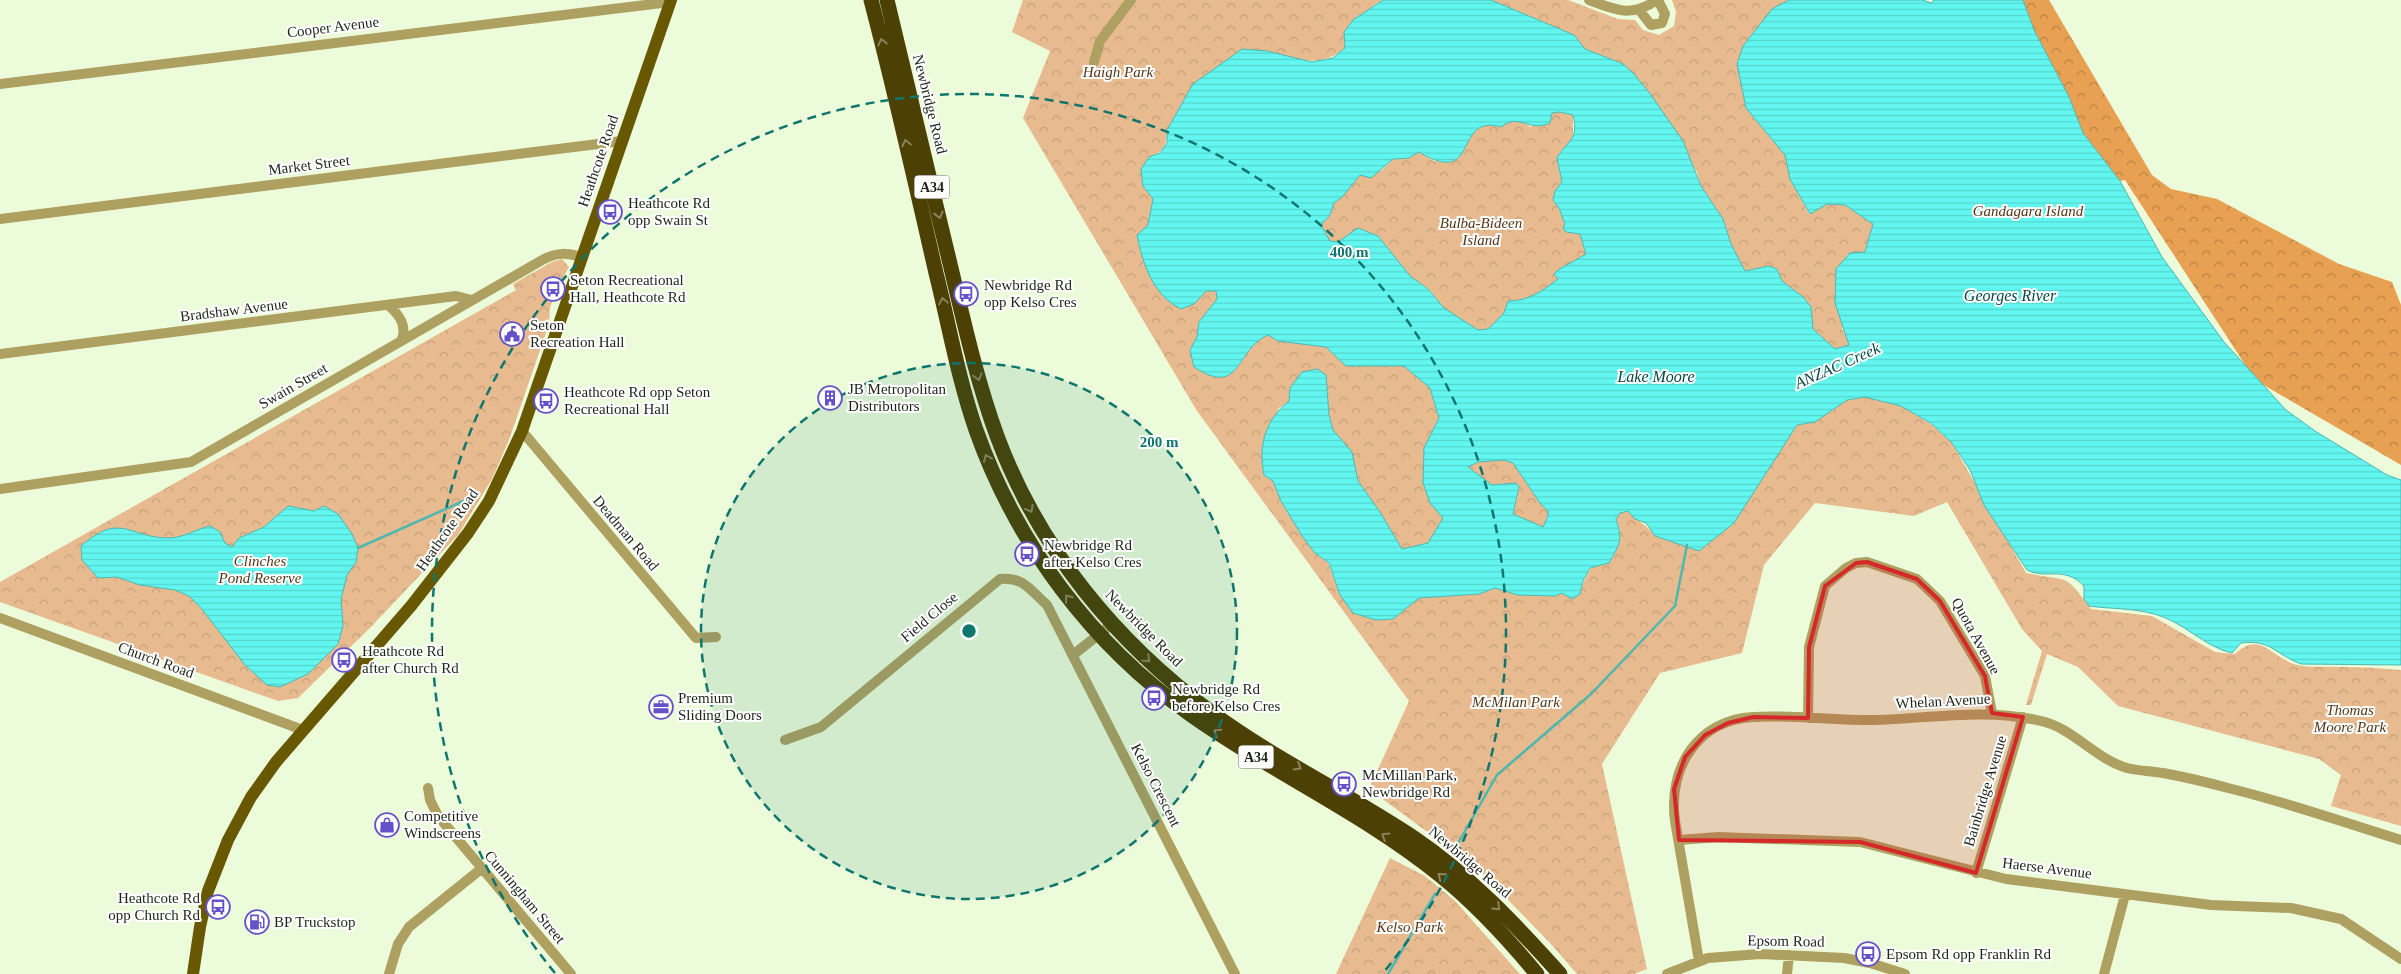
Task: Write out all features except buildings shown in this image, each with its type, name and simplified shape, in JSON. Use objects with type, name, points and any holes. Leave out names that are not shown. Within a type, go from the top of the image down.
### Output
[{"type":"highway","name":"Newbridge Road","points":[[872,0],[952,343],[976,429],[987,459],[1020,524],[1058,586],[1100,635],[1135,670],[1190,715],[1429,858]]},
{"type":"highway","name":"Newbridge Road","points":[[887,0],[960,310],[977,374],[996,434],[1024,499],[1048,540],[1074,578],[1112,624],[1154,666],[1212,713],[1429,858],[1507,916],[1560,974]]},
{"type":"highway","name":"Newbridge Road","points":[[1459,882],[1537,974]]},
{"type":"main road","name":"Heathcote Road","points":[[193,974],[208,891],[228,840],[251,797],[276,762],[411,606],[468,533],[490,501],[522,432],[671,1]]},
{"type":"street","points":[[1094,62],[1100,41],[1131,0]]},
{"type":"street","points":[[1589,0],[1626,11],[1640,11],[1658,0],[1665,14],[1664,20],[1658,24],[1651,25],[1640,11]]},
{"type":"street","name":"Cooper Avenue","points":[[0,84],[671,1]]},
{"type":"street","name":"Market Street","points":[[0,219],[622,141]]},
{"type":"street","name":"Swain Street","points":[[0,489],[191,462],[555,254],[566,253],[581,257]]},
{"type":"street","name":"Bradshaw Avenue","points":[[0,354],[456,296],[472,300]]},
{"type":"street","points":[[388,305],[394,310],[401,321],[404,331],[401,341]]},
{"type":"street","name":"Deadman Road","points":[[522,432],[696,638],[716,637]]},
{"type":"street","name":"Quota Avenue","points":[[1808,718],[1808,647],[1825,586],[1846,568],[1856,563],[1867,562],[1917,579],[1940,601],[1984,676],[1992,713]]},
{"type":"street","name":"Field Close","points":[[785,740],[821,727],[1000,579],[1012,577],[1025,583],[1047,604],[1073,655]]},
{"type":"street","name":"Church Road","points":[[0,618],[303,730]]},
{"type":"street","points":[[1073,655],[1112,624]]},
{"type":"street","name":"Kelso Crescent","points":[[1073,655],[1235,974]]},
{"type":"street","name":"Whelan Avenue","points":[[1699,960],[1673,804],[1674,789],[1685,757],[1705,735],[1728,723],[1753,717],[1876,720],[1992,713],[2023,717],[2057,727],[2107,760],[2125,767],[2187,778],[2272,799],[2401,840]]},
{"type":"street","name":"Bainbridge Avenue","points":[[1976,873],[2023,717]]},
{"type":"street","name":"Cunningham Street","points":[[428,788],[434,809],[481,869],[571,974]]},
{"type":"street","name":"Haerse Avenue","points":[[1679,840],[1718,838],[1860,842],[1976,873],[2006,879],[2211,905],[2291,908],[2341,919],[2401,959]]},
{"type":"street","points":[[389,974],[398,944],[409,928],[481,869]]},
{"type":"street","points":[[2104,974],[2125,895]]},
{"type":"street","name":"Epsom Road","points":[[1667,974],[1699,960],[1733,955],[1789,955],[1852,959],[1905,974]]},
{"type":"street","points":[[1788,974],[1789,955]]},
{"type":"highlighted area","points":[[1867,562],[1917,579],[1940,601],[1985,676],[1992,713],[2023,717],[1976,873],[1860,842],[1679,840],[1674,789],[1685,757],[1705,735],[1728,723],[1753,717],[1808,718],[1809,647],[1825,586],[1856,563]]},
{"type":"green space","points":[[1023,0],[1383,0],[1374,5],[1344,32],[1345,48],[1326,59],[1298,59],[1267,51],[1167,129],[1164,147],[1158,153],[1149,157],[1143,186],[1153,199],[1148,225],[1194,304],[1206,291],[1216,291],[1217,299],[1199,322],[1197,337],[1190,350],[1236,369],[1256,340],[1268,335],[1278,341],[1326,347],[1346,366],[1404,366],[1430,388],[1439,418],[1424,449],[1430,503],[1444,518],[1428,543],[1402,549],[1380,512],[1358,481],[1351,452],[1333,430],[1329,415],[1326,375],[1290,388],[1289,401],[1278,409],[1264,475],[1273,481],[1281,501],[1302,536],[1315,553],[1328,563],[1340,595],[1393,619],[1419,598],[1479,594],[1495,588],[1518,595],[1555,596],[1562,593],[1580,594],[1591,568],[1620,531],[1616,519],[1620,513],[1629,511],[1655,536],[1764,474],[1797,425],[1815,422],[1847,400],[1865,397],[1901,406],[1932,425],[1952,443],[2026,573],[2058,578],[2070,583],[2091,609],[2152,616],[2215,652],[2235,654],[2243,648],[2257,644],[2300,666],[2401,670],[2401,826],[2331,806],[2341,775],[2319,759],[2118,706],[2078,667],[2047,654],[2031,705],[2026,705],[2042,651],[2022,629],[1947,502],[1914,516],[1815,503],[1764,565],[1742,653],[1660,673],[1602,764],[1647,969],[1634,974],[1577,974],[1550,943],[1479,870],[1369,789],[1409,701],[1197,411],[1023,118],[1050,51],[1012,32]]},
{"type":"green space","points":[[1491,0],[1568,0],[1618,19],[1635,20],[1643,30],[1659,35],[1674,26],[1676,12],[1672,0],[1789,0],[1772,9],[1760,27],[1746,108],[1785,155],[1790,179],[1809,214],[1827,204],[1845,205],[1873,224],[1842,329],[1848,337],[1849,345],[1835,349],[1813,329],[1810,307],[1803,297],[1782,281],[1777,269],[1769,266],[1745,271],[1731,244],[1723,219],[1701,186],[1697,172],[1623,64],[1585,49],[1574,35]]},
{"type":"green space","points":[[2023,0],[2049,0],[2152,175],[2171,189],[2217,199],[2339,264],[2392,282],[2401,305],[2401,465],[2255,380],[2125,180],[2120,181],[2083,133],[2069,97],[2034,30]]},
{"type":"green space","name":"Bulba-Bideen Island","points":[[1560,112],[1573,115],[1573,140],[1561,151],[1558,166],[1562,182],[1553,200],[1562,215],[1566,232],[1580,234],[1586,254],[1558,270],[1558,279],[1538,295],[1518,301],[1488,329],[1478,330],[1444,308],[1429,289],[1410,276],[1378,236],[1358,228],[1338,242],[1330,241],[1321,225],[1330,215],[1334,203],[1343,196],[1360,175],[1382,170],[1393,159],[1409,158],[1419,152],[1434,161],[1452,162],[1476,130],[1482,126],[1501,127],[1516,121],[1531,127],[1552,113]]},
{"type":"green space","name":"Clinches Pond Reserve","points":[[562,259],[569,267],[556,290],[550,308],[549,324],[509,440],[492,479],[458,535],[369,629],[298,698],[278,701],[0,602],[0,582],[516,290],[513,284],[552,262]]},
{"type":"green space","points":[[1504,460],[1513,463],[1540,503],[1548,511],[1543,527],[1513,514],[1518,496],[1501,486],[1492,485],[1468,467],[1478,462]]},
{"type":"green space","name":"Kelso Park","points":[[1390,858],[1425,876],[1455,901],[1520,974],[1336,974]]},
{"type":"water","points":[[1383,0],[1491,0],[1574,35],[1585,49],[1623,64],[1651,95],[1683,141],[1701,186],[1723,219],[1731,244],[1745,271],[1769,266],[1777,269],[1782,281],[1803,297],[1811,307],[1813,329],[1835,349],[1849,345],[1835,303],[1836,269],[1850,253],[1865,252],[1873,224],[1845,205],[1827,204],[1810,214],[1790,179],[1785,155],[1746,108],[1737,64],[1743,46],[1772,9],[1789,0],[1923,0],[1931,3],[1934,0],[2023,0],[2034,30],[2069,97],[2083,133],[2120,181],[2162,257],[2224,342],[2286,410],[2315,431],[2387,475],[2401,480],[2401,665],[2301,664],[2267,646],[2251,642],[2241,643],[2232,653],[2212,645],[2165,617],[2138,611],[2089,606],[2084,599],[2084,586],[2077,580],[2062,574],[2041,574],[2027,570],[1984,505],[1970,470],[1952,443],[1932,424],[1901,406],[1865,397],[1847,400],[1815,422],[1797,425],[1734,523],[1699,551],[1655,536],[1646,523],[1635,519],[1628,511],[1620,513],[1616,519],[1620,537],[1616,551],[1609,563],[1590,568],[1583,581],[1580,594],[1572,599],[1562,593],[1555,596],[1518,595],[1495,588],[1479,594],[1419,598],[1393,619],[1376,620],[1353,613],[1340,595],[1329,563],[1315,553],[1302,536],[1281,501],[1273,481],[1264,475],[1262,454],[1265,434],[1274,417],[1289,401],[1290,388],[1302,372],[1317,369],[1326,375],[1329,415],[1333,430],[1352,452],[1358,481],[1380,512],[1402,549],[1428,543],[1443,518],[1430,503],[1423,483],[1424,448],[1439,418],[1430,388],[1404,366],[1346,366],[1326,347],[1278,341],[1268,335],[1257,342],[1230,374],[1221,377],[1210,375],[1194,367],[1190,350],[1197,337],[1199,322],[1217,299],[1216,291],[1206,291],[1194,304],[1181,309],[1171,303],[1156,287],[1146,268],[1137,235],[1148,225],[1153,199],[1143,186],[1141,169],[1149,157],[1160,153],[1167,143],[1167,130],[1193,84],[1242,49],[1267,51],[1312,62],[1333,58],[1345,48],[1344,32],[1353,20]],"holes":[[[1560,112],[1573,115],[1575,130],[1571,139],[1557,158],[1562,182],[1555,191],[1553,200],[1559,208],[1565,224],[1563,228],[1566,232],[1580,234],[1586,254],[1558,270],[1554,274],[1558,279],[1541,291],[1516,301],[1508,301],[1504,313],[1488,329],[1478,330],[1444,308],[1428,289],[1410,276],[1378,236],[1358,228],[1338,242],[1330,241],[1321,225],[1330,215],[1334,203],[1343,196],[1360,175],[1371,178],[1393,159],[1409,158],[1419,152],[1438,161],[1451,162],[1459,157],[1476,130],[1486,126],[1501,127],[1514,121],[1536,126],[1542,125],[1550,123],[1552,113]],[[1504,460],[1513,463],[1540,503],[1548,511],[1543,527],[1513,514],[1519,487],[1516,483],[1492,485],[1468,467],[1478,462]]]},
{"type":"water","points":[[288,506],[314,511],[324,506],[338,514],[352,534],[358,548],[356,562],[347,575],[341,599],[343,626],[338,644],[308,674],[280,687],[267,685],[245,665],[201,608],[189,596],[175,590],[140,585],[117,577],[98,578],[82,560],[81,546],[106,530],[116,528],[155,537],[169,538],[179,537],[210,526],[220,532],[225,543],[232,547],[239,538],[264,527]]},
{"type":"waterway","points":[[358,548],[468,499]]},
{"type":"waterway","name":"ANZAC Creek","points":[[1457,845],[1497,775],[1591,694],[1675,606],[1687,545]]},
{"type":"waterway","name":"ANZAC Creek","points":[[1388,974],[1435,894]]},
{"type":"place","name":"Heathcote Rd opp Swain St","points":[[610,212]]},
{"type":"place","name":"Seton Recreational Hall, Heathcote Rd","points":[[553,289]]},
{"type":"place","name":"Newbridge Rd opp Kelso Cres","points":[[966,294]]},
{"type":"place","name":"Seton Recreation Hall","points":[[512,334]]},
{"type":"place","name":"JB Metropolitan Distributors","points":[[830,398]]},
{"type":"place","name":"Heathcote Rd opp Seton Recreational Hall","points":[[546,401]]},
{"type":"place","name":"Newbridge Rd after Kelso Cres","points":[[1027,554]]},
{"type":"place","name":"Heathcote Rd after Church Rd","points":[[344,660]]},
{"type":"place","name":"Newbridge Rd before Kelso Cres","points":[[1154,698]]},
{"type":"place","name":"Premium Sliding Doors","points":[[661,707]]},
{"type":"place","name":"McMillan Park, Newbridge Rd","points":[[1344,784]]},
{"type":"place","name":"Competitive Windscreens","points":[[387,825]]},
{"type":"place","name":"Heathcote Rd opp Church Rd","points":[[218,907]]},
{"type":"place","name":"BP Truckstop","points":[[257,922]]},
{"type":"place","name":"Epsom Rd opp Franklin Rd","points":[[1868,954]]},
{"type":"park label","name":"Haigh Park","points":[[1118,72]]},
{"type":"park label","name":"Gandagara Island","points":[[2028,211]]},
{"type":"park label","name":"McMilan Park","points":[[1516,702]]},
{"type":"park label","name":"Thomas Moore Park","points":[[2350,718]]},
{"type":"water label","name":"Georges River","points":[[2010,295]]},
{"type":"water label","name":"Lake Moore","points":[[1656,376]]}]
